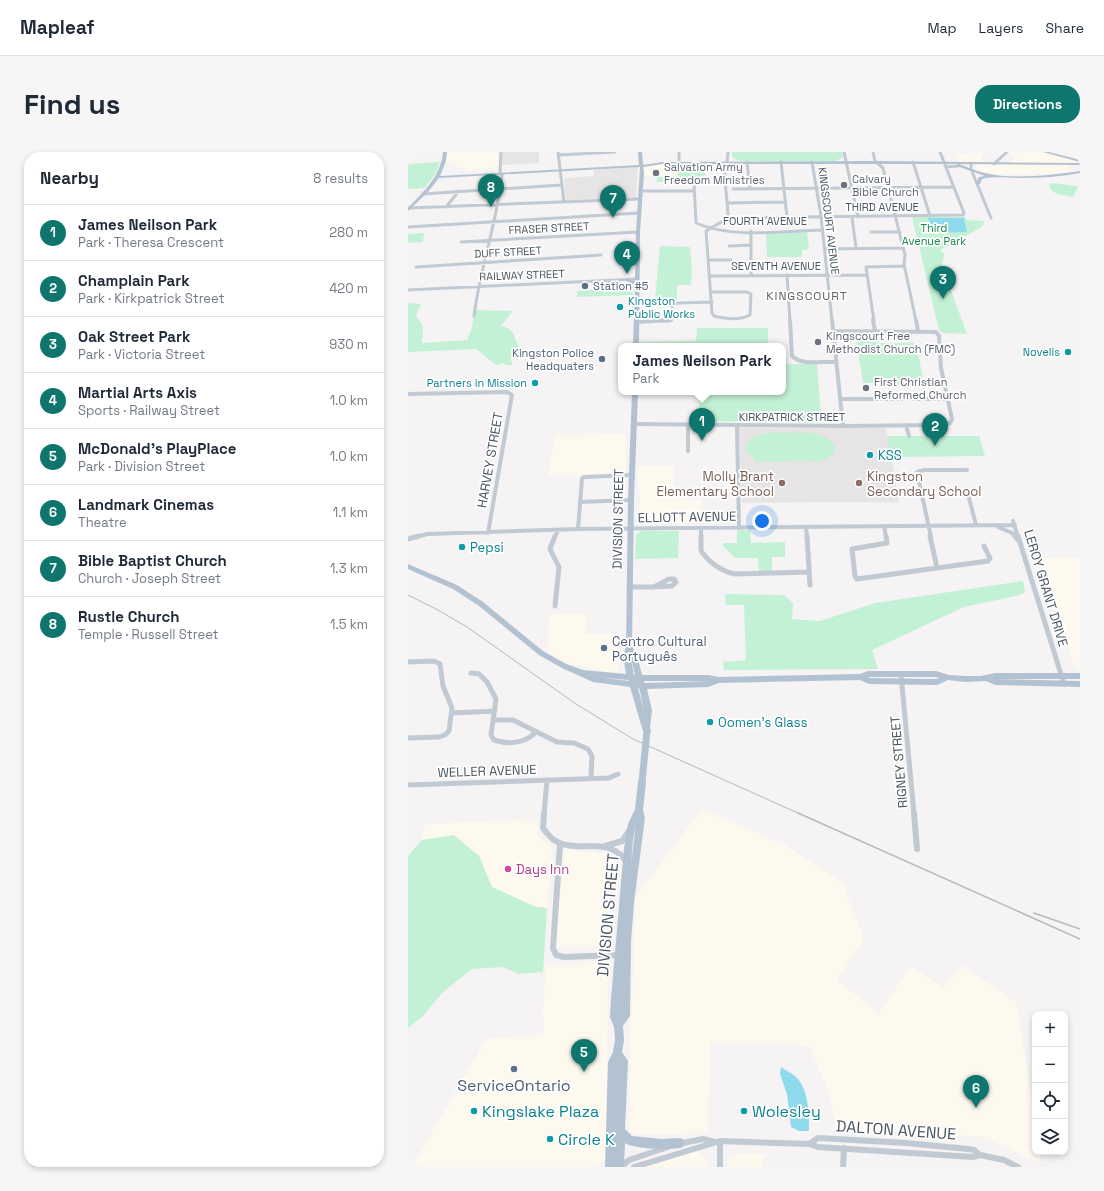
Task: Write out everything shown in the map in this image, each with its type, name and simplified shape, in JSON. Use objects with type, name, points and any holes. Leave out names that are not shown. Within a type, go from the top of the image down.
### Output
[{"type":"main road","points":[[409,209],[437,178],[442,166],[444,152]]},
{"type":"main road","points":[[636,343],[641,168],[640,152]]},
{"type":"main road","points":[[1046,152],[1079,160],[1079,163],[1071,164]]},
{"type":"main road","points":[[728,154],[733,160],[741,162]]},
{"type":"main road","points":[[834,162],[845,157]]},
{"type":"main road","points":[[863,162],[882,167],[888,162]]},
{"type":"main road","points":[[641,168],[662,163],[913,162],[958,166],[983,174],[998,176]]},
{"type":"main road","points":[[437,178],[641,168],[662,163]]},
{"type":"main road","points":[[945,165],[971,163],[1080,164]]},
{"type":"main road","points":[[1071,164],[1076,169],[1072,174]]},
{"type":"main road","points":[[963,167],[974,176]]},
{"type":"main road","points":[[978,184],[979,180],[982,178],[998,176],[1040,176],[1080,172]]},
{"type":"main road","points":[[626,280],[637,282]]},
{"type":"main road","name":"DIVISION STREET","points":[[623,955],[640,818],[639,810],[648,710],[643,686],[630,646],[629,587],[632,529],[631,500],[634,395]]},
{"type":"main road","points":[[408,566],[440,579],[462,591],[481,604],[541,654],[564,666],[582,672],[640,678],[709,678],[719,680],[861,677],[869,681],[901,678],[937,682],[945,678],[987,678],[995,676],[1080,676]]},
{"type":"main road","name":"DIVISION STREET","points":[[630,646],[626,656],[646,731]]},
{"type":"main road","points":[[582,672],[593,679],[643,686],[708,684],[719,680]]},
{"type":"main road","points":[[987,678],[995,682],[1080,684]]},
{"type":"main road","name":"DIVISION STREET","points":[[610,1167],[613,1062],[618,1055],[618,1023],[625,1016],[623,955],[627,863],[633,818],[639,810]]},
{"type":"main road","name":"DIVISION STREET","points":[[618,1055],[623,1061],[620,1167]]},
{"type":"main road","points":[[621,1132],[630,1141],[661,1144],[679,1143]]},
{"type":"street","points":[[474,316],[478,286],[499,204],[501,188],[501,152]]},
{"type":"street","points":[[564,202],[558,154],[614,152]]},
{"type":"street","points":[[679,152],[679,163]]},
{"type":"street","points":[[844,152],[858,217]]},
{"type":"street","points":[[873,152],[876,162],[882,167],[896,216],[905,255],[904,266],[918,331]]},
{"type":"street","points":[[733,189],[954,187],[940,152]]},
{"type":"street","points":[[994,164],[1007,152]]},
{"type":"street","points":[[712,292],[747,292],[750,294],[750,315],[745,318],[717,317],[712,313],[712,292],[706,231],[728,218],[725,172],[728,163],[728,154]]},
{"type":"street","points":[[747,162],[750,189]]},
{"type":"street","points":[[781,162],[787,217]]},
{"type":"street","name":"KINGSCOURT AVENUE","points":[[812,162],[821,217],[843,426]]},
{"type":"street","points":[[913,162],[930,216]]},
{"type":"street","points":[[971,163],[974,176],[991,218]]},
{"type":"street","points":[[694,183],[696,223],[709,228]]},
{"type":"street","points":[[423,194],[562,185]]},
{"type":"street","name":"THIRD AVENUE","points":[[728,218],[963,215],[964,213],[954,187]]},
{"type":"street","points":[[446,207],[459,191]]},
{"type":"street","points":[[640,191],[694,191]]},
{"type":"street","points":[[409,209],[640,199]]},
{"type":"street","points":[[728,203],[785,202]]},
{"type":"street","points":[[408,227],[639,213]]},
{"type":"street","points":[[852,217],[856,248]]},
{"type":"street","name":"FOURTH AVENUE","points":[[709,228],[722,231],[822,230]]},
{"type":"street","points":[[750,231],[751,275]]},
{"type":"street","name":"FRASER STREET","points":[[461,242],[638,232]]},
{"type":"street","points":[[870,232],[900,232]]},
{"type":"street","points":[[729,246],[750,245]]},
{"type":"street","points":[[824,249],[903,248]]},
{"type":"street","name":"DUFF STREET","points":[[416,266],[601,255]]},
{"type":"street","points":[[709,260],[731,260]]},
{"type":"street","points":[[875,331],[866,267],[904,266]]},
{"type":"street","points":[[787,275],[792,356],[794,359],[800,361],[836,362]]},
{"type":"street","name":"SEVENTH AVENUE","points":[[710,276],[866,275]]},
{"type":"street","name":"RAILWAY STREET","points":[[408,290],[626,280]]},
{"type":"street","points":[[636,322],[670,321],[672,318],[672,307],[678,303],[712,302]]},
{"type":"street","points":[[833,331],[932,331],[938,333],[941,368],[948,399],[841,399]]},
{"type":"street","name":"HARVEY STREET","points":[[408,394],[510,392],[512,397],[488,533]]},
{"type":"street","name":"KIRKPATRICK STREET","points":[[634,424],[843,426],[940,425],[950,423],[952,419],[948,399]]},
{"type":"street","points":[[688,424],[688,451]]},
{"type":"street","points":[[737,425],[739,528]]},
{"type":"street","points":[[906,425],[909,436]]},
{"type":"street","points":[[937,568],[917,472],[924,470],[966,470]]},
{"type":"street","points":[[578,529],[582,479],[584,477],[632,475]]},
{"type":"street","points":[[969,498],[976,525]]},
{"type":"street","points":[[580,502],[631,500]]},
{"type":"street","name":"ELLIOTT AVENUE","points":[[408,539],[428,534],[578,529],[928,526],[993,525],[1014,523]]},
{"type":"street","name":"LEROY GRANT DRIVE","points":[[1014,523],[1064,684]]},
{"type":"street","points":[[993,525],[1012,533],[1020,544]]},
{"type":"street","points":[[884,526],[887,543],[852,548],[855,576],[857,579],[861,580],[988,561],[990,558],[984,546]]},
{"type":"street","points":[[806,527],[810,585]]},
{"type":"street","points":[[700,528],[701,551],[717,568],[724,572],[735,574],[809,572]]},
{"type":"street","points":[[555,606],[559,567],[558,562],[551,553],[550,548],[558,530]]},
{"type":"street","points":[[629,587],[654,587]]},
{"type":"street","points":[[408,662],[434,661],[440,664],[443,686],[452,708],[449,730],[445,735],[439,737],[408,738]]},
{"type":"street","points":[[470,673],[479,674],[487,682],[496,699],[491,735],[494,740],[499,742],[521,742],[526,741],[536,732]]},
{"type":"street","name":"RIGNEY STREET","points":[[901,678],[917,849]]},
{"type":"street","points":[[452,713],[495,711]]},
{"type":"street","points":[[494,720],[513,720],[557,742],[574,743],[588,749],[592,756],[591,778]]},
{"type":"street","points":[[547,780],[609,778],[618,774]]},
{"type":"street","name":"WELLER AVENUE","points":[[408,785],[547,780],[543,828],[553,841],[560,845]]},
{"type":"street","points":[[604,847],[622,841],[632,824]]},
{"type":"street","points":[[623,955],[564,957],[556,955],[554,952],[554,930],[560,845],[567,847],[604,847],[618,851],[627,863]]},
{"type":"street","name":"DALTON AVENUE","points":[[809,1144],[818,1138],[906,1143],[968,1149],[974,1150],[980,1155]]},
{"type":"street","name":"DALTON AVENUE","points":[[620,1167],[628,1160],[679,1143],[703,1139],[717,1142],[809,1144],[818,1148],[844,1148],[973,1157],[980,1155],[1004,1160],[1018,1167]]},
{"type":"street","points":[[717,1142],[720,1167]]},
{"type":"street","name":"DALTON AVENUE","points":[[634,1167],[717,1142]]},
{"type":"street","points":[[843,1167],[844,1148]]},
{"type":"shaded area","points":[[447,152],[498,152],[497,167],[467,171],[467,168],[459,168],[460,166],[455,166],[456,163],[446,163],[448,155]]},
{"type":"shaded area","points":[[502,152],[539,152],[539,163],[502,165]]},
{"type":"shaded area","points":[[970,152],[987,152],[981,157],[983,163],[957,162],[955,154],[971,154]]},
{"type":"shaded area","points":[[1010,152],[1040,152],[1076,161],[1074,163],[1010,163],[1017,156],[1007,154]]},
{"type":"shaded area","points":[[658,164],[667,164],[667,170],[678,170],[678,176],[644,176],[646,168]]},
{"type":"shaded area","points":[[975,164],[1068,165],[1071,171],[1056,174],[987,174],[978,171]]},
{"type":"shaded area","points":[[638,167],[636,198],[566,200],[564,178],[594,176],[594,170]]},
{"type":"shaded area","name":"Kingston Secondary School","points":[[739,428],[886,428],[899,502],[742,503]]},
{"type":"shaded area","points":[[626,434],[626,474],[549,476],[554,436]]},
{"type":"shaded area","points":[[673,465],[674,498],[702,501],[702,523],[638,523],[640,499],[637,466]]},
{"type":"shaded area","points":[[611,531],[624,531],[624,542],[610,543]]},
{"type":"shaded area","points":[[1036,558],[1080,558],[1080,669],[1075,669]]},
{"type":"shaded area","points":[[586,613],[585,634],[619,634],[618,670],[614,673],[571,664],[547,653],[549,614]]},
{"type":"shaded area","points":[[702,809],[787,846],[842,882],[864,939],[837,980],[879,1014],[911,966],[943,988],[961,965],[1017,1003],[1032,1102],[1032,1155],[1040,1155],[1041,1164],[984,1137],[836,1129],[829,1092],[809,1046],[780,1043],[710,1043],[708,1132],[644,1135],[629,1132],[630,1045],[636,896]]},
{"type":"shaded area","points":[[537,819],[538,834],[542,840],[552,848],[547,908],[536,907],[492,887],[479,856],[422,840],[425,824]]},
{"type":"shaded area","points":[[565,850],[612,854],[616,858],[611,889],[607,947],[554,947]]},
{"type":"shaded area","name":"Kingslake Plaza","points":[[608,962],[606,1161],[590,1167],[412,1167],[486,1039],[542,1035],[544,1025],[543,1012],[546,965]]},
{"type":"shaded area","points":[[696,1149],[711,1167],[646,1167],[658,1160]]},
{"type":"shaded area","points":[[766,1154],[763,1159],[762,1167],[728,1167],[729,1155]]},
{"type":"green space","points":[[732,152],[842,152],[843,157],[836,161],[744,161],[736,160],[732,156]]},
{"type":"green space","points":[[440,162],[436,173],[425,188],[408,189],[408,164]]},
{"type":"green space","points":[[698,163],[705,164],[705,177],[697,177],[697,182],[656,182],[658,177],[678,176],[678,170],[697,170]]},
{"type":"green space","points":[[1051,183],[1078,187],[1073,197],[1053,191],[1049,186]]},
{"type":"green space","name":"Third Avenue Park","points":[[912,217],[965,217],[967,220],[984,221],[980,228],[940,250],[945,255],[942,263],[943,269],[967,334],[943,333],[939,330]]},
{"type":"green space","points":[[766,232],[807,232],[809,249],[802,250],[802,257],[767,257]]},
{"type":"green space","points":[[424,233],[423,242],[408,243],[408,234]]},
{"type":"green space","points":[[660,246],[690,247],[692,271],[691,285],[677,285],[677,301],[655,300]]},
{"type":"green space","points":[[628,282],[631,284],[633,295],[577,297],[577,291],[593,290],[593,283]]},
{"type":"green space","points":[[408,303],[421,304],[416,315],[423,327],[422,343],[467,340],[472,328],[474,313],[476,310],[513,311],[501,326],[513,332],[517,344],[533,354],[536,358],[510,358],[513,365],[503,363],[496,365],[476,349],[408,352]]},
{"type":"green space","points":[[697,328],[768,328],[768,343],[640,343],[696,341]]},
{"type":"green space","points":[[855,333],[876,333],[878,343],[916,343],[924,385],[879,385],[879,383],[863,383]]},
{"type":"green space","points":[[786,364],[817,364],[821,415],[836,415],[837,423],[699,421],[699,395],[786,395]]},
{"type":"green space","points":[[784,432],[812,433],[820,435],[831,442],[835,450],[833,454],[820,461],[754,462],[754,458],[746,450],[748,443],[753,438],[762,435]]},
{"type":"green space","points":[[887,436],[979,436],[985,456],[891,457]]},
{"type":"green space","points":[[737,530],[750,530],[751,543],[785,542],[785,557],[772,557],[772,571],[759,571],[758,558],[735,558],[723,546],[723,543],[737,543]]},
{"type":"green space","points":[[641,531],[679,531],[678,558],[635,559],[636,535]]},
{"type":"green space","points":[[1023,581],[1025,592],[1020,595],[964,607],[872,650],[878,669],[724,670],[723,662],[746,660],[744,605],[726,605],[725,594],[784,595],[793,603],[792,619],[820,621],[875,603]]},
{"type":"green space","points":[[454,835],[479,856],[492,887],[536,907],[547,908],[543,972],[518,974],[503,967],[472,969],[442,993],[423,1016],[408,1028],[408,856],[422,840]]},
{"type":"water","points":[[928,218],[964,218],[967,232],[933,233]]},
{"type":"water","points":[[781,1067],[800,1081],[806,1094],[809,1131],[799,1131],[791,1127],[787,1094],[780,1074]]},
{"type":"railway","points":[[408,595],[467,627],[576,704],[633,739],[800,814]]},
{"type":"railway","points":[[798,813],[1080,939]]},
{"type":"railway","points":[[1034,913],[1080,929]]},
{"type":"place","name":"Salvation Army Freedom Ministries","points":[[656,173]]},
{"type":"place","name":"Calvary Bible Church","points":[[844,185]]},
{"type":"place","name":"Rustle Church","points":[[491,207]]},
{"type":"place","name":"Bible Baptist Church","points":[[613,218]]},
{"type":"place","name":"Martial Arts Axis","points":[[627,274]]},
{"type":"place","name":"Station #5","points":[[585,286]]},
{"type":"place","name":"Oak Street Park","points":[[943,299]]},
{"type":"place","name":"Kingston Public Works","points":[[620,307]]},
{"type":"place","name":"Kingscourt Free Methodist Church (FMC)","points":[[818,342]]},
{"type":"place","name":"Novelis","points":[[1068,352]]},
{"type":"place","name":"Kingston Police Headquaters","points":[[602,359]]},
{"type":"place","name":"Partners in Mission","points":[[535,383]]},
{"type":"place","name":"First Christian Reformed Church","points":[[866,388]]},
{"type":"place","name":"James Neilson Park","points":[[702,441]]},
{"type":"place","name":"Champlain Park","points":[[935,446]]},
{"type":"place","name":"KSS","points":[[870,455]]},
{"type":"place","name":"Molly Brant Elementary School","points":[[782,483]]},
{"type":"place","name":"Kingston Secondary School","points":[[859,483]]},
{"type":"place","name":"Pepsi","points":[[462,547]]},
{"type":"place","name":"Centro Cultural Português","points":[[604,648]]},
{"type":"place","name":"Oomen’s Glass","points":[[710,722]]},
{"type":"place","name":"Days Inn","points":[[508,869]]},
{"type":"place","name":"ServiceOntario","points":[[514,1069]]},
{"type":"place","name":"McDonald's PlayPlace","points":[[584,1072]]},
{"type":"place","name":"Landmark Cinemas","points":[[976,1108]]},
{"type":"place","name":"Kingslake Plaza","points":[[474,1111]]},
{"type":"place","name":"Wolesley","points":[[744,1111]]},
{"type":"place","name":"Circle K","points":[[550,1139]]},
{"type":"district","name":"KINGSCOURT","points":[[807,296]]}]
